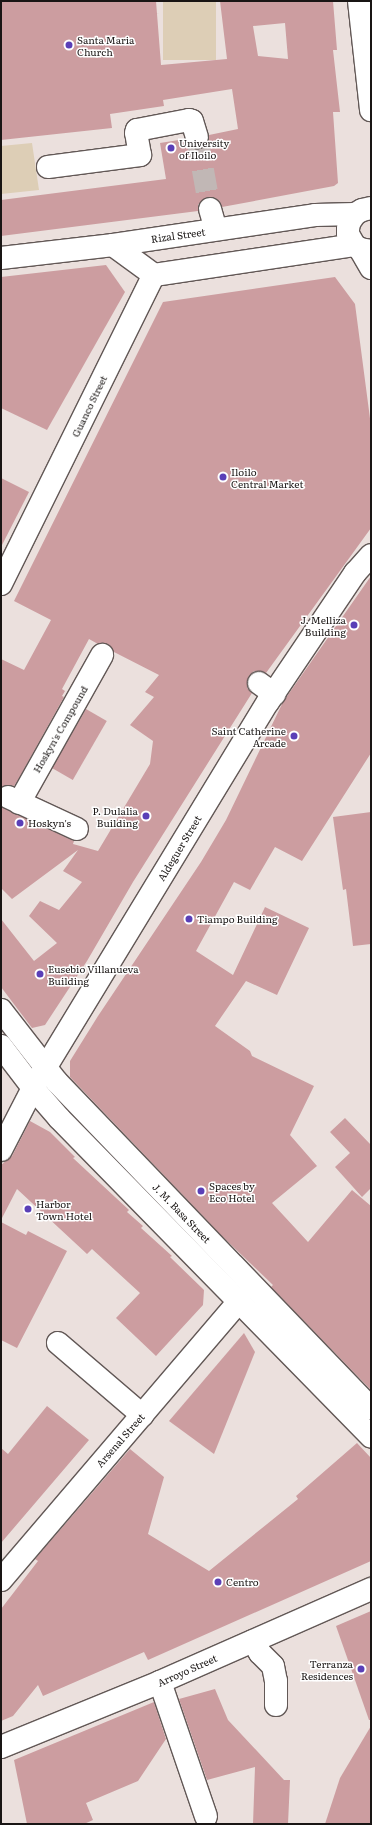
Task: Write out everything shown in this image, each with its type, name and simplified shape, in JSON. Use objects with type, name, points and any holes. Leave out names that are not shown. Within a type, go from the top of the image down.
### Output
[{"type":"street","points":[[359,1],[371,110]]},
{"type":"street","points":[[48,167],[140,156],[136,134],[137,130],[189,120],[192,121],[197,137]]},
{"type":"street","points":[[363,211],[349,223],[348,234],[362,248],[371,268]]},
{"type":"street","name":"Rizal Street","points":[[1,258],[112,245],[315,215],[363,211]]},
{"type":"street","points":[[112,245],[154,275],[362,248]]},
{"type":"street","name":"Guanco Street","points":[[1,584],[154,275]]},
{"type":"street","name":"Aldeguer Street","points":[[1,1150],[33,1088],[46,1070],[264,692],[371,555]]},
{"type":"street","name":"Hoskyn's Compound","points":[[77,829],[13,800],[102,655]]},
{"type":"street","name":"J. M. Basa Street","points":[[1,1010],[46,1070],[371,1408]]},
{"type":"street","name":"J. M. Basa Street","points":[[1,1046],[33,1088],[64,1123],[371,1437]]},
{"type":"street","name":"Arsenal Street","points":[[1,1580],[239,1301]]},
{"type":"street","points":[[58,1343],[142,1415]]},
{"type":"street","name":"Arroyo Street","points":[[1,1747],[160,1682],[371,1589]]},
{"type":"street","points":[[253,1641],[260,1653],[273,1666],[276,1681],[276,1705]]},
{"type":"street","points":[[160,1682],[206,1816]]},
{"type":"shaded area","points":[[163,1],[216,1],[216,60],[163,60]]},
{"type":"shaded area","points":[[32,143],[39,190],[1,194],[1,146]]},
{"type":"building","name":"University of Iloilo","points":[[1,1],[156,1],[161,65],[227,59],[220,1],[333,1],[337,50],[333,50],[340,112],[333,112],[338,183],[334,186],[222,207],[218,200],[213,197],[207,197],[201,201],[198,211],[1,236],[1,200],[166,179],[160,143],[185,139],[189,146],[195,149],[200,149],[206,145],[209,135],[238,129],[232,89],[163,100],[164,106],[110,114],[112,128],[1,140]],"holes":[[[285,23],[288,59],[258,56],[253,26]]]},
{"type":"building","points":[[106,265],[125,292],[47,430],[1,408],[1,277]]},
{"type":"building","name":"Iloilo Central Market","points":[[335,277],[355,304],[371,426],[371,528],[266,673],[254,671],[249,676],[247,688],[252,693],[133,882],[87,961],[45,1025],[32,1028],[1,987],[1,919],[34,961],[57,943],[29,916],[40,901],[59,910],[82,882],[63,871],[78,850],[12,899],[1,888],[1,807],[74,841],[73,844],[98,851],[150,764],[153,741],[130,725],[154,697],[145,692],[159,675],[114,652],[108,644],[98,644],[89,639],[62,689],[65,691],[62,696],[64,697],[18,780],[14,786],[7,785],[1,787],[1,659],[24,670],[51,620],[14,601],[163,302]]},
{"type":"building","points":[[1,478],[29,492],[1,547]]},
{"type":"building","points":[[371,576],[371,753],[302,861],[275,847],[250,890],[234,882],[196,951],[233,975],[265,907],[309,928],[277,995],[246,981],[215,1026],[250,1051],[252,1056],[314,1086],[290,1135],[317,1166],[272,1203],[308,1242],[352,1190],[371,1206],[371,1390],[271,1287],[273,1285],[222,1236],[70,1077],[70,1061],[98,1016],[201,862],[226,820],[283,702]]},
{"type":"building","points":[[86,709],[107,721],[73,780],[52,768]]},
{"type":"building","points":[[371,812],[371,944],[353,946],[346,889],[343,890],[333,817]]},
{"type":"building","points":[[345,1118],[371,1145],[371,1188],[362,1197],[335,1167],[350,1153],[330,1132]]},
{"type":"building","points":[[30,1121],[50,1132],[75,1157],[73,1158],[129,1210],[127,1212],[143,1226],[141,1228],[172,1256],[170,1257],[204,1290],[203,1305],[156,1356],[116,1318],[140,1293],[92,1249],[87,1254],[17,1189],[1,1220],[1,1165],[12,1156]]},
{"type":"building","points":[[1,1222],[26,1235],[28,1231],[67,1251],[17,1348],[1,1340]]},
{"type":"building","points":[[244,1333],[255,1352],[214,1454],[169,1421]]},
{"type":"building","points":[[47,1406],[89,1440],[1,1543],[1,1448],[8,1454]]},
{"type":"building","points":[[357,1443],[371,1458],[371,1561],[148,1660],[144,1652],[43,1696],[38,1685],[13,1716],[1,1721],[1,1609],[38,1561],[35,1559],[130,1449],[164,1477],[148,1534],[209,1571],[298,1499],[296,1496]]},
{"type":"building","name":"Terranza Residences","points":[[371,1611],[371,1720],[369,1720],[336,1626]]},
{"type":"building","points":[[215,1689],[228,1720],[284,1780],[290,1780],[288,1824],[253,1824],[255,1767],[207,1780],[179,1699]]},
{"type":"building","points":[[154,1702],[166,1739],[138,1781],[86,1803],[93,1820],[84,1824],[27,1824],[14,1760]]},
{"type":"building","points":[[371,1726],[371,1824],[325,1824],[340,1778]]},
{"type":"tunnel","points":[[197,137],[210,209]]},
{"type":"place","name":"Santa Maria Church","points":[[69,45]]},
{"type":"place","name":"University of Iloilo","points":[[171,148]]},
{"type":"place","name":"Iloilo Central Market","points":[[223,477]]},
{"type":"place","name":"J. Melliza Building","points":[[354,625]]},
{"type":"place","name":"Saint Catherine Arcade","points":[[294,736]]},
{"type":"place","name":"P. Dulalia Building","points":[[146,816]]},
{"type":"place","name":"Hoskyn's","points":[[20,823]]},
{"type":"place","name":"Tiampo Building","points":[[189,919]]},
{"type":"place","name":"Eusebio Villanueva Building","points":[[40,974]]},
{"type":"place","name":"Spaces by Eco Hotel","points":[[201,1191]]},
{"type":"place","name":"Harbor Town Hotel","points":[[28,1209]]},
{"type":"place","name":"Centro","points":[[218,1582]]},
{"type":"place","name":"Terranza Residences","points":[[361,1669]]}]
